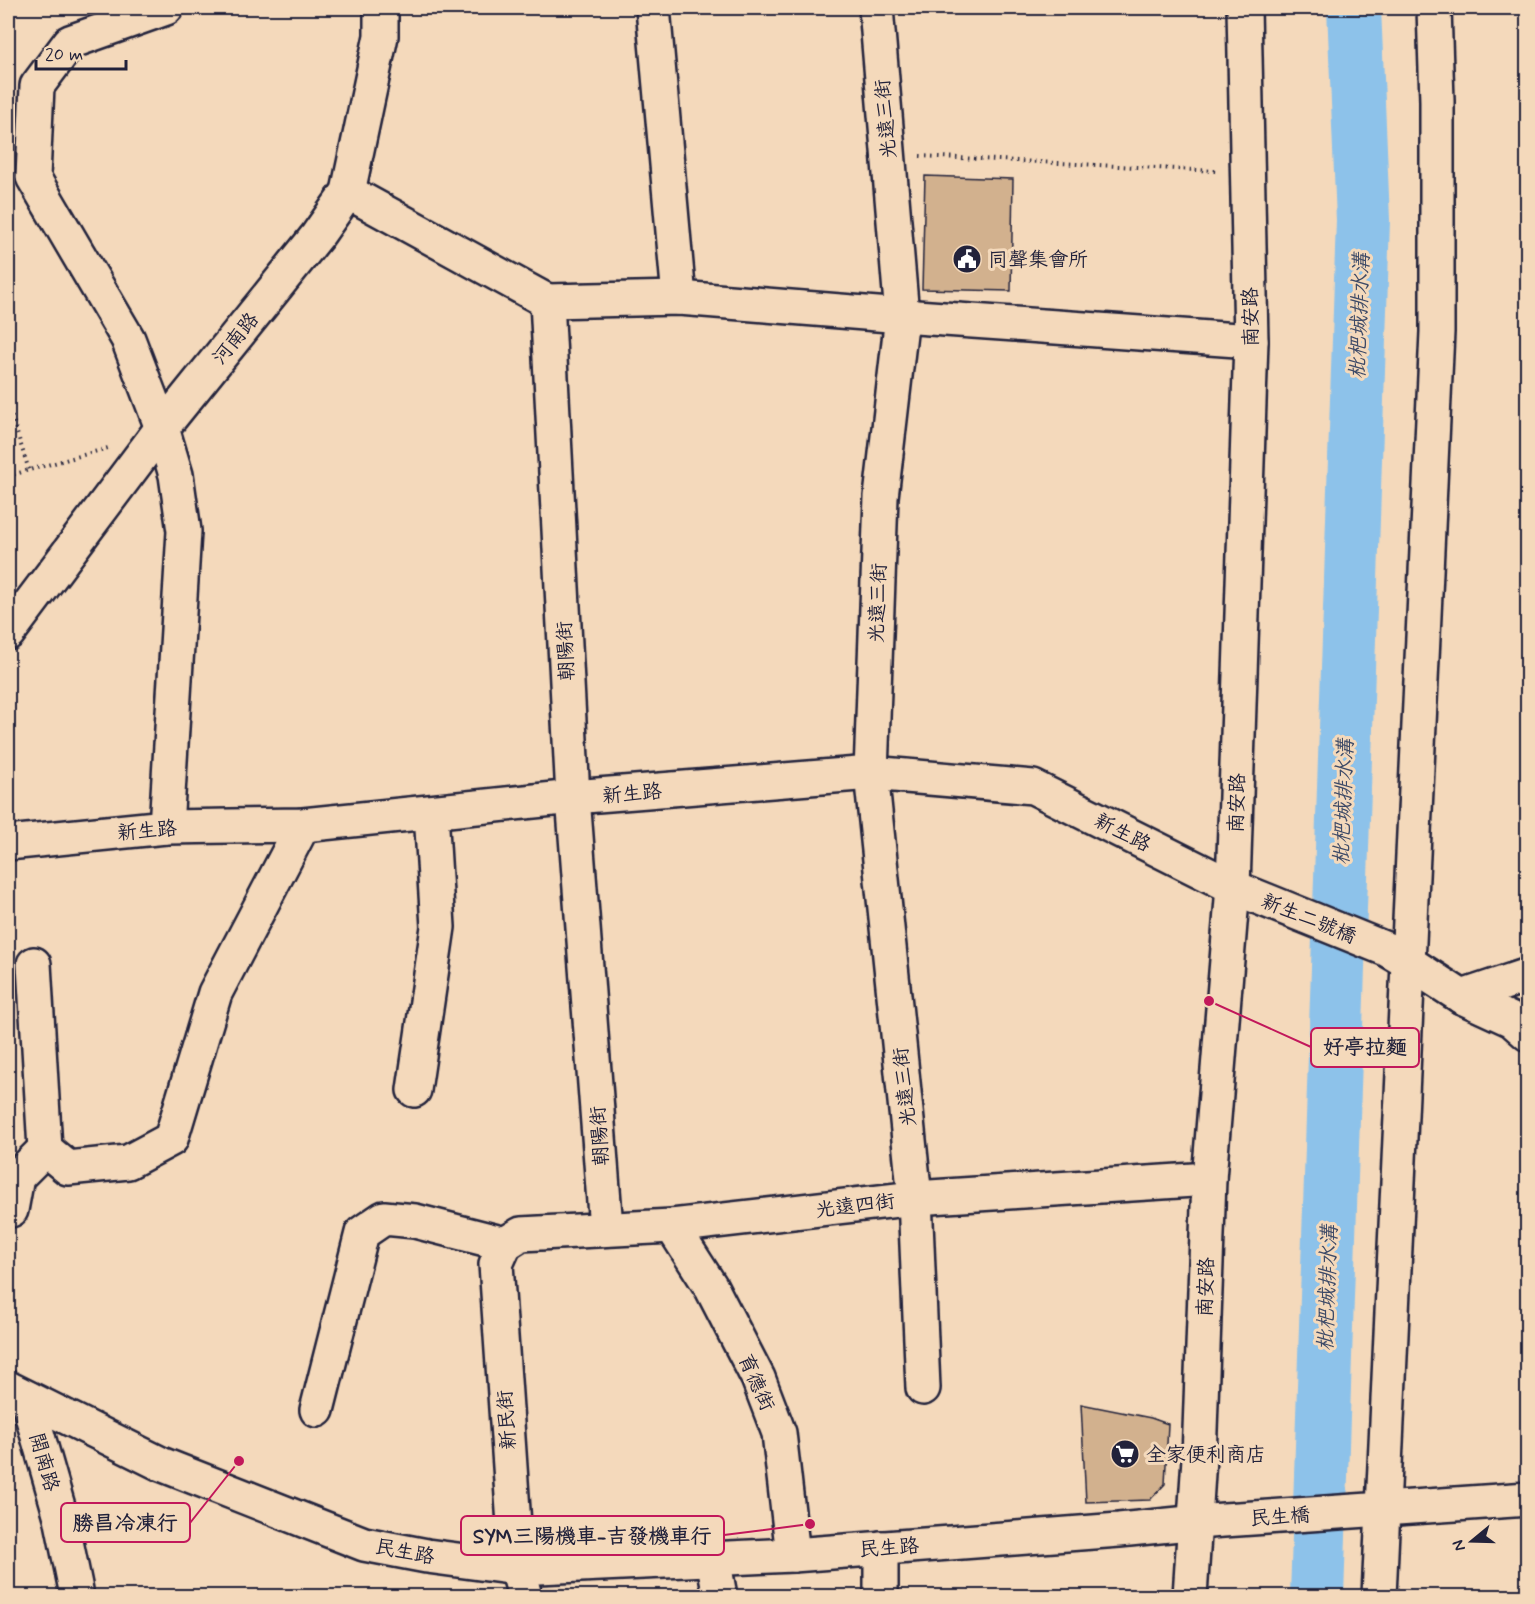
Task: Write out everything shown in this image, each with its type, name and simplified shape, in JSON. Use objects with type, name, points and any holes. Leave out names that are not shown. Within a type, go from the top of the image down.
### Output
[{"type":"street","points":[[166,8],[69,42],[38,86],[33,177],[128,339],[162,428],[176,475],[184,531],[166,827]]},
{"type":"street","name":"河南路","points":[[8,633],[162,428],[316,236],[348,192],[381,36],[381,8]]},
{"type":"street","points":[[653,8],[679,298]]},
{"type":"street","name":"光遠三街","points":[[876,8],[902,316],[880,497],[871,772],[915,1198],[923,1388]]},
{"type":"street","name":"南安路","points":[[1190,1596],[1201,1521],[1198,1458],[1209,1179],[1233,887],[1251,341],[1244,8]]},
{"type":"street","points":[[1379,1596],[1375,1510],[1397,955],[1437,332],[1437,101],[1434,8]]},
{"type":"street","points":[[348,192],[547,301],[679,298],[1251,341]]},
{"type":"street","name":"朝陽街","points":[[547,301],[573,797],[606,1228]]},
{"type":"street","name":"新生路","points":[[8,843],[166,827],[303,825],[573,797],[871,772],[1033,787],[1233,887]]},
{"type":"street","points":[[414,1090],[438,927],[431,812]]},
{"type":"street","points":[[33,964],[45,1149],[68,1168],[128,1162],[171,1139],[216,993],[303,825]]},
{"type":"street","name":"新生二號橋","points":[[1233,887],[1397,955]]},
{"type":"street","points":[[1397,955],[1462,997],[1512,1020],[1527,1034]]},
{"type":"street","points":[[1462,997],[1527,975]]},
{"type":"street","points":[[11,1210],[17,1177],[45,1149]]},
{"type":"street","name":"光遠四街","points":[[506,1244],[521,1234],[672,1226],[915,1198],[1209,1179]]},
{"type":"street","points":[[317,1410],[362,1233],[384,1218],[415,1221],[506,1244]]},
{"type":"street","name":"育德街","points":[[672,1226],[711,1287],[758,1378],[778,1432],[793,1555]]},
{"type":"street","name":"新民街","points":[[506,1244],[496,1264],[521,1582]]},
{"type":"street","name":"民生路","points":[[17,1393],[161,1464],[364,1544],[427,1556],[521,1582],[713,1558],[793,1555],[1109,1531],[1201,1521]]},
{"type":"street","name":"開南路","points":[[17,1393],[61,1517],[76,1590],[75,1596]]},
{"type":"street","points":[[1375,1510],[1527,1499]]},
{"type":"street","name":"民生橋","points":[[1201,1521],[1375,1510]]},
{"type":"street","points":[[881,1548],[881,1596]]},
{"type":"street","points":[[713,1558],[720,1596]]},
{"type":"path","points":[[888,154],[1246,172]]},
{"type":"path","points":[[8,405],[30,470]]},
{"type":"path","points":[[8,476],[112,447],[137,461]]},
{"type":"building","name":"同聲集會所","points":[[925,176],[1013,179],[1011,291],[922,289]]},
{"type":"building","name":"全家便利商店","points":[[1081,1404],[1151,1418],[1168,1424],[1165,1484],[1150,1500],[1086,1502]]},
{"type":"waterway","name":"枇杷城排水溝","points":[[1317,1596],[1363,220],[1354,8]]},
{"type":"place","name":"同聲集會所","points":[[967,259]]},
{"type":"place","name":"好亭拉麵","points":[[1209,1001]]},
{"type":"place","name":"全家便利商店","points":[[1125,1454]]},
{"type":"place","name":"勝昌冷凍行","points":[[239,1461]]},
{"type":"place","name":"SYM三陽機車-吉發機車行","points":[[810,1524]]}]
